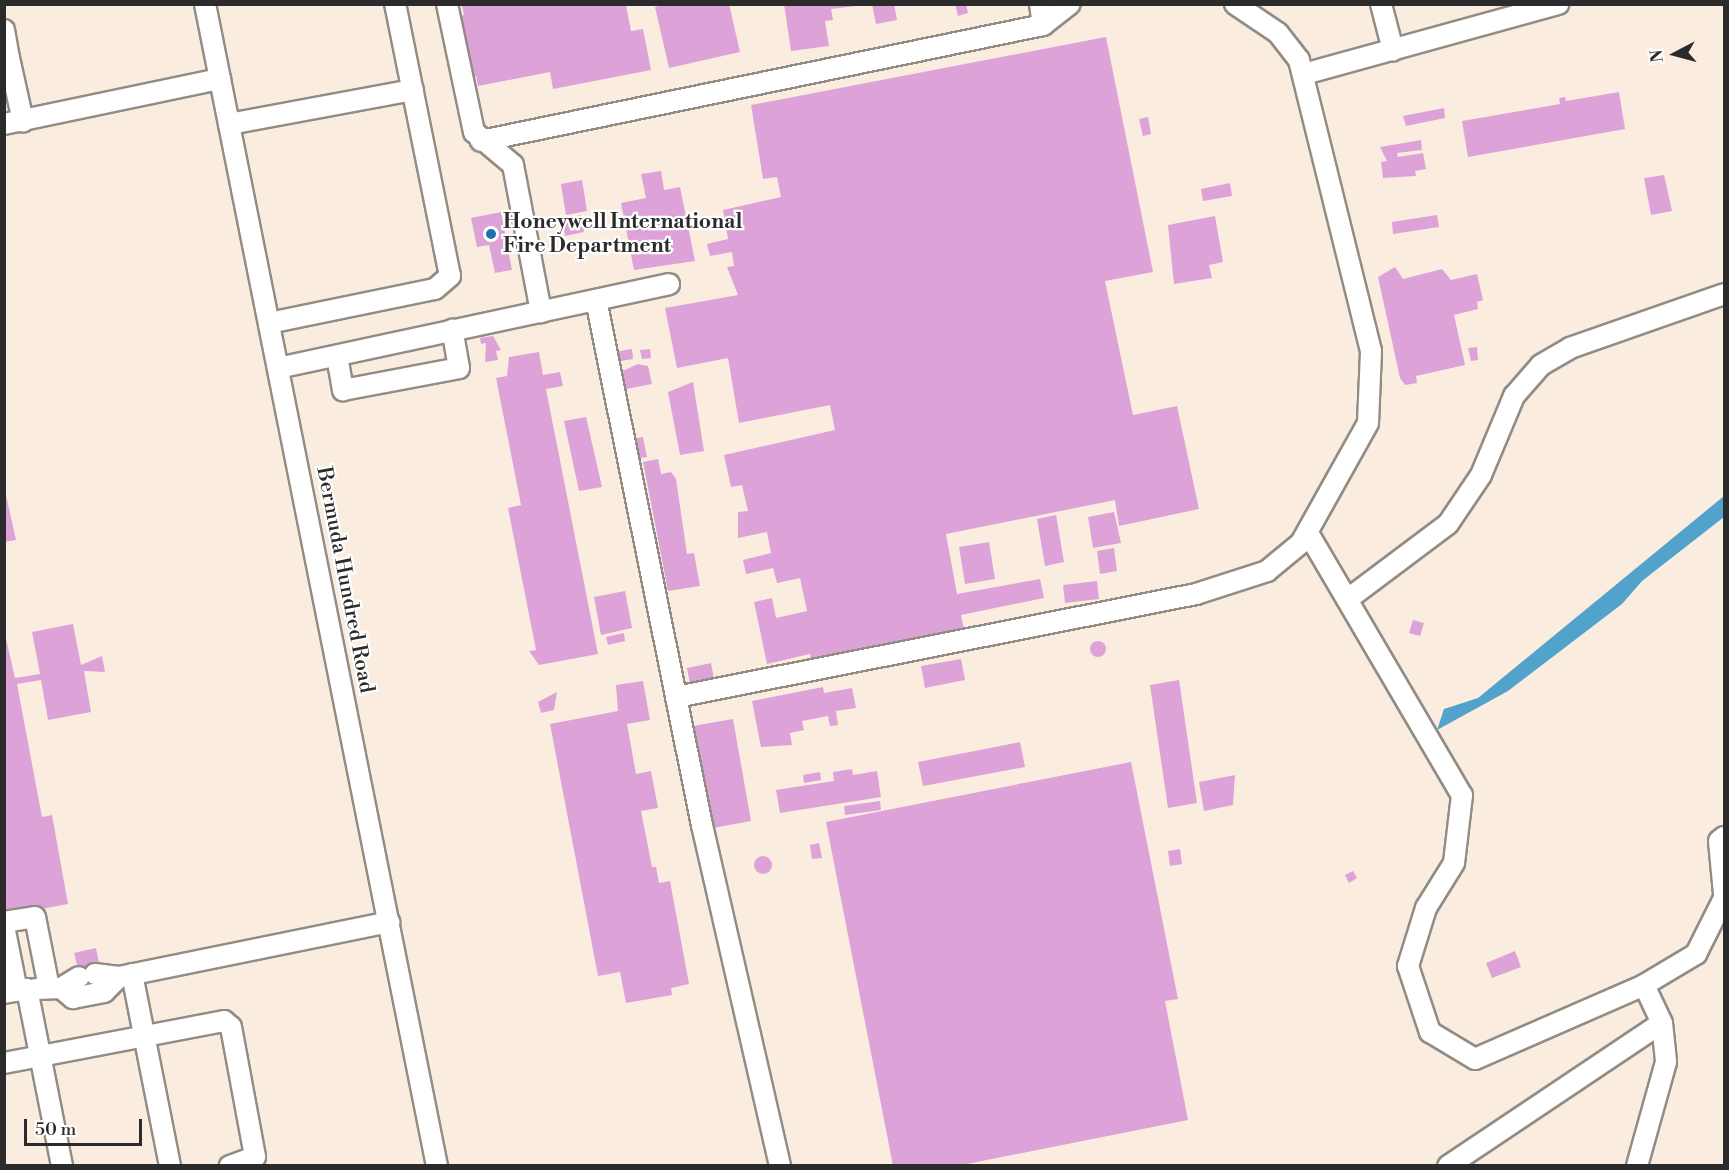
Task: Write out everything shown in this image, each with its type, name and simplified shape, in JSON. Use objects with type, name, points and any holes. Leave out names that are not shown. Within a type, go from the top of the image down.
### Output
[{"type":"street","name":"Bermuda Hundred Road","points":[[205,4],[437,1166]]},
{"type":"street","points":[[269,323],[435,289],[450,276],[395,4]]},
{"type":"street","points":[[447,4],[472,126],[481,141],[504,152],[513,165],[541,312]]},
{"type":"street","points":[[1040,4],[1042,25]]},
{"type":"street","points":[[481,141],[1042,25],[1070,4]]},
{"type":"street","points":[[676,697],[1196,594],[1267,571],[1308,533],[1359,446],[1373,375],[1304,74],[1278,33],[1235,4]]},
{"type":"street","points":[[1381,4],[1393,50]]},
{"type":"street","points":[[1304,74],[1559,4]]},
{"type":"street","points":[[4,30],[14,122],[220,79]]},
{"type":"street","points":[[229,124],[413,90]]},
{"type":"street","points":[[278,368],[669,285]]},
{"type":"street","points":[[1348,599],[1448,524],[1481,475],[1514,396],[1541,365],[1570,348],[1725,294]]},
{"type":"street","points":[[596,300],[676,697],[780,1166]]},
{"type":"street","points":[[337,356],[343,390],[459,368],[452,330]]},
{"type":"street","points":[[1308,533],[1461,795],[1454,863],[1426,908],[1408,966],[1430,1032],[1475,1059],[1644,986],[1696,954],[1725,896],[1719,841],[1725,837]]},
{"type":"street","points":[[62,1166],[40,1056],[16,991],[4,924],[35,917],[55,988],[73,998],[104,992],[125,975]]},
{"type":"street","points":[[16,991],[55,988],[87,976],[125,975],[389,922]]},
{"type":"street","points":[[125,975],[144,1037],[170,1166]]},
{"type":"street","points":[[1637,1166],[1664,1084],[1662,1023],[1644,986]]},
{"type":"street","points":[[4,1063],[224,1021],[231,1027],[255,1157],[230,1166]]},
{"type":"street","points":[[1448,1166],[1662,1023]]},
{"type":"water","points":[[1724,496],[1724,517],[1642,581],[1622,604],[1508,691],[1437,730],[1444,709],[1478,698]]},
{"type":"building","points":[[667,4],[729,4],[740,52],[669,68],[655,7]]},
{"type":"building","points":[[784,4],[856,4],[856,6],[831,9],[833,20],[825,21],[829,46],[791,51]]},
{"type":"building","points":[[872,4],[894,4],[897,20],[876,24]]},
{"type":"building","points":[[955,4],[966,4],[968,13],[958,16]]},
{"type":"building","points":[[462,5],[626,5],[631,31],[643,29],[651,70],[553,89],[550,72],[478,86],[476,76],[468,77],[456,16],[464,15]]},
{"type":"building","points":[[1106,37],[1153,272],[1105,281],[1133,415],[1177,406],[1199,509],[1119,526],[1115,500],[946,534],[957,594],[1040,579],[1044,598],[961,615],[964,629],[811,663],[810,654],[767,664],[754,602],[772,598],[776,618],[807,611],[800,578],[777,583],[773,568],[746,574],[743,560],[771,553],[767,532],[738,538],[738,512],[748,511],[742,485],[731,487],[724,455],[835,430],[830,405],[739,423],[728,358],[677,368],[665,308],[738,295],[727,267],[734,266],[732,252],[710,256],[707,244],[728,239],[723,210],[781,197],[777,177],[763,179],[751,105]]},
{"type":"building","points":[[1619,92],[1625,129],[1468,157],[1462,121],[1560,104],[1559,98],[1565,97],[1566,101]]},
{"type":"building","points":[[1444,108],[1445,118],[1406,126],[1403,116]]},
{"type":"building","points":[[1148,117],[1151,134],[1143,136],[1139,119]]},
{"type":"building","points":[[1421,140],[1422,150],[1397,153],[1398,157],[1423,153],[1426,169],[1415,171],[1416,176],[1383,178],[1381,162],[1387,161],[1380,147]]},
{"type":"building","points":[[661,171],[664,190],[680,187],[695,261],[634,270],[621,203],[646,198],[641,174]]},
{"type":"building","points":[[1664,175],[1672,211],[1651,215],[1644,178]]},
{"type":"building","points":[[582,180],[587,211],[566,215],[561,184]]},
{"type":"building","points":[[1230,183],[1232,196],[1203,201],[1201,189]]},
{"type":"building","points":[[501,212],[512,270],[495,273],[489,245],[477,247],[471,218]]},
{"type":"building","points":[[581,215],[584,232],[565,236],[562,219]]},
{"type":"building","points":[[1437,215],[1439,227],[1393,234],[1392,222]]},
{"type":"building","points":[[1215,216],[1223,262],[1209,265],[1212,278],[1174,284],[1168,225]]},
{"type":"building","points":[[1395,267],[1403,279],[1442,269],[1451,280],[1477,274],[1483,300],[1477,302],[1478,309],[1454,315],[1465,365],[1416,376],[1417,383],[1405,385],[1400,378],[1378,277]]},
{"type":"building","points":[[493,336],[501,350],[496,351],[498,360],[485,362],[486,343],[481,344],[480,338]]},
{"type":"building","points":[[1477,347],[1478,360],[1471,361],[1468,348]]},
{"type":"building","points":[[632,349],[633,359],[615,362],[613,352]]},
{"type":"building","points":[[650,349],[651,358],[642,359],[640,350]]},
{"type":"building","points":[[539,352],[543,375],[560,372],[563,386],[546,389],[598,654],[539,665],[529,651],[536,650],[508,508],[521,505],[496,378],[507,376],[509,357]]},
{"type":"building","points":[[638,364],[648,366],[652,384],[621,390],[618,373]]},
{"type":"building","points":[[693,382],[704,451],[680,455],[668,392]]},
{"type":"building","points":[[586,417],[602,487],[579,491],[564,421]]},
{"type":"building","points":[[643,437],[647,457],[634,459],[630,439]]},
{"type":"building","points":[[658,459],[661,474],[671,472],[676,479],[687,554],[694,553],[700,586],[668,591],[643,462]]},
{"type":"building","points":[[4,486],[16,540],[4,542]]},
{"type":"building","points":[[1114,512],[1121,543],[1093,548],[1088,517]]},
{"type":"building","points":[[1056,515],[1064,562],[1045,566],[1037,519]]},
{"type":"building","points":[[989,542],[995,579],[965,584],[959,547]]},
{"type":"building","points":[[1114,548],[1117,571],[1100,574],[1097,551]]},
{"type":"building","points":[[1097,581],[1099,599],[1065,603],[1063,585]]},
{"type":"building","points":[[625,591],[632,628],[601,635],[594,597]]},
{"type":"building","points":[[1413,620],[1424,623],[1420,636],[1409,633]]},
{"type":"building","points":[[73,624],[81,665],[102,656],[105,672],[84,671],[91,712],[48,720],[41,680],[17,684],[42,817],[52,815],[68,904],[4,916],[4,630],[15,678],[40,674],[32,632]]},
{"type":"building","points":[[624,633],[625,641],[608,645],[606,637]]},
{"type":"building","points":[[1098,641],[1106,649],[1098,657],[1090,649]]},
{"type":"building","points":[[961,659],[965,680],[925,688],[921,666]]},
{"type":"building","points":[[711,663],[714,679],[690,684],[687,668]]},
{"type":"building","points":[[1179,680],[1197,803],[1168,808],[1150,685]]},
{"type":"building","points":[[643,681],[650,720],[627,724],[636,774],[651,771],[658,808],[641,811],[652,867],[656,867],[659,883],[670,881],[689,984],[671,988],[672,995],[626,1003],[620,972],[598,976],[550,724],[618,711],[616,685]]},
{"type":"building","points":[[823,687],[824,693],[852,688],[856,708],[836,711],[838,725],[830,726],[828,716],[802,721],[804,730],[790,733],[792,745],[761,747],[752,701]]},
{"type":"building","points":[[557,692],[554,710],[541,713],[538,702]]},
{"type":"building","points":[[733,719],[751,821],[713,828],[709,807],[702,808],[703,783],[693,726]]},
{"type":"building","points":[[1020,742],[1025,767],[923,786],[918,762]]},
{"type":"building","points":[[1131,762],[1178,999],[1165,1001],[1188,1120],[957,1166],[893,1166],[826,822]]},
{"type":"building","points":[[852,769],[853,775],[877,771],[881,797],[780,813],[776,790],[834,781],[833,772]]},
{"type":"building","points":[[820,772],[821,780],[804,783],[803,775]]},
{"type":"building","points":[[1235,775],[1233,805],[1204,811],[1199,782]]},
{"type":"building","points":[[880,801],[881,810],[845,815],[844,806]]},
{"type":"building","points":[[819,843],[822,858],[812,859],[810,845]]},
{"type":"building","points":[[1180,849],[1182,864],[1170,866],[1168,851]]},
{"type":"building","points":[[763,856],[769,859],[772,865],[769,871],[763,874],[757,871],[754,865],[757,859]]},
{"type":"building","points":[[1353,871],[1357,878],[1349,883],[1345,875]]},
{"type":"building","points":[[96,948],[100,968],[79,973],[74,953]]},
{"type":"building","points":[[1515,951],[1521,967],[1492,978],[1486,963]]},
{"type":"place","name":"Honeywell International Fire Department","points":[[491,234]]}]
